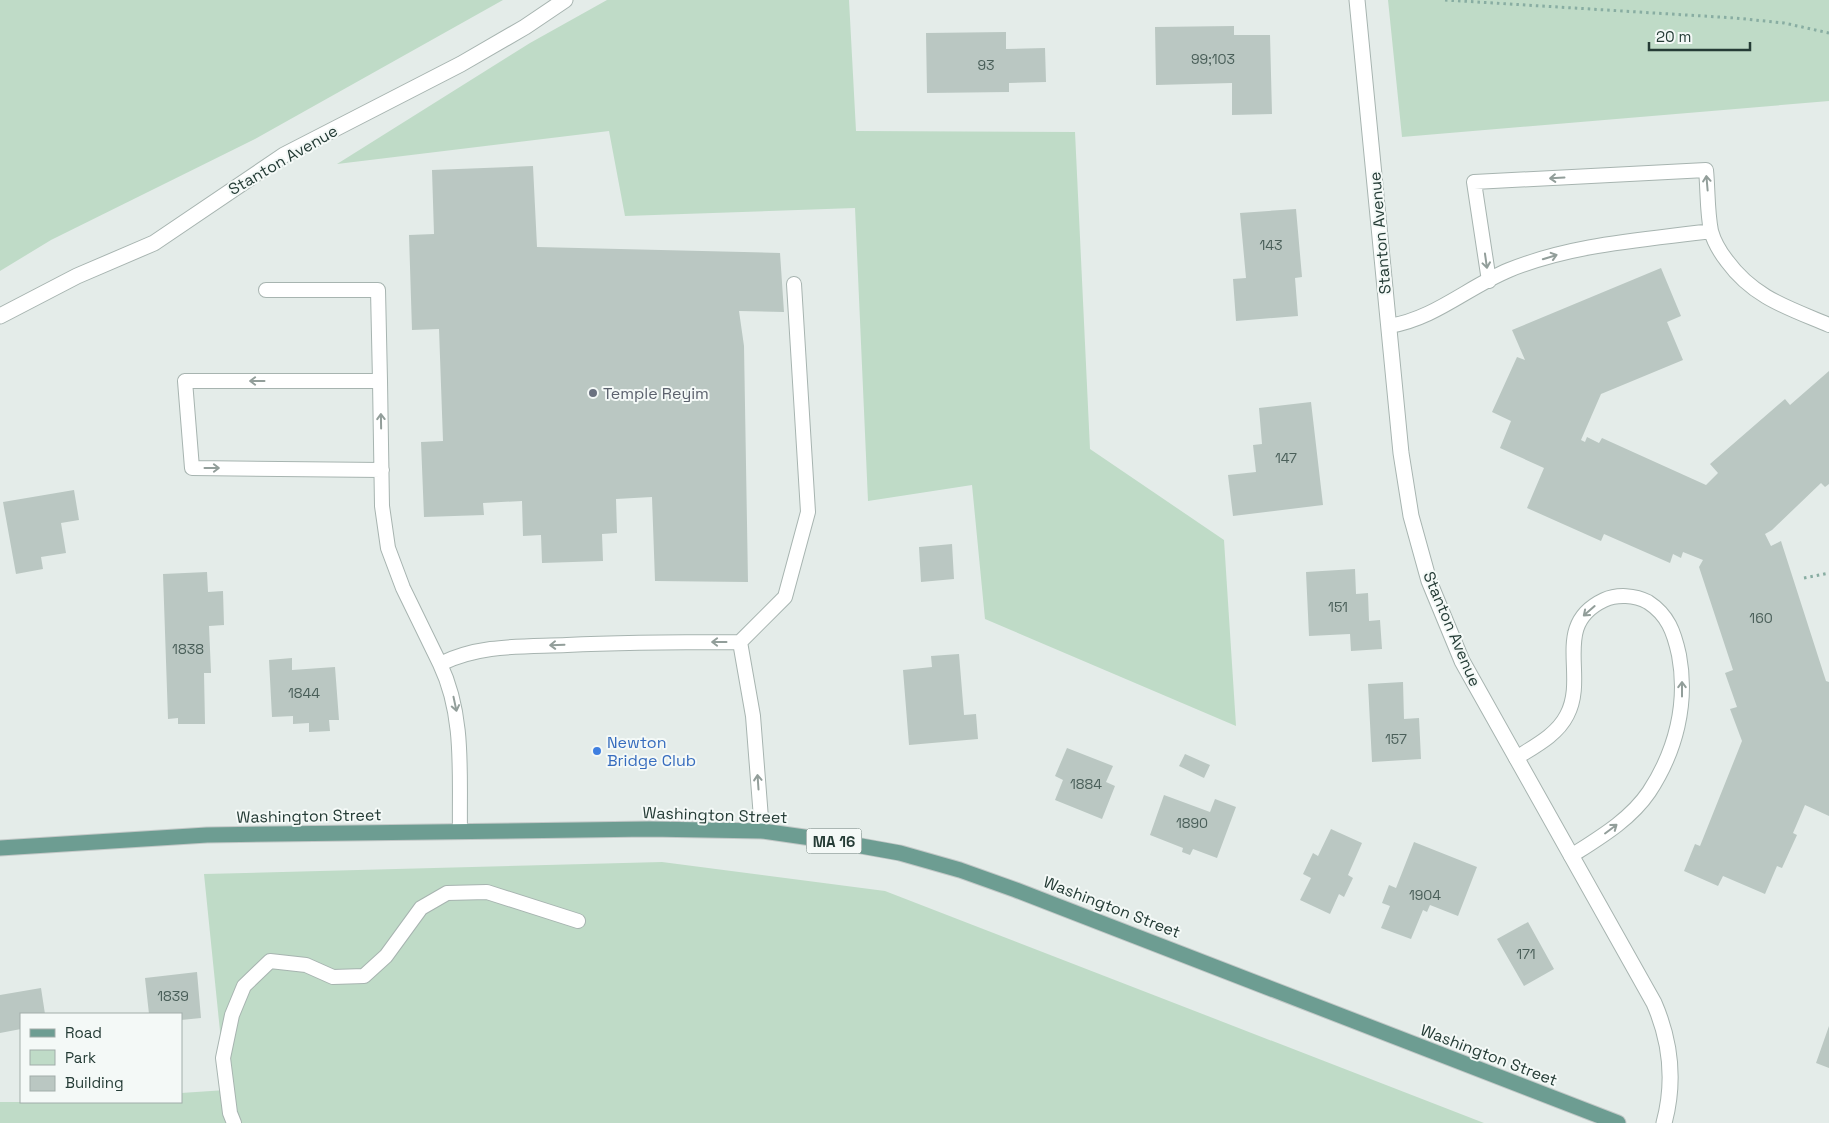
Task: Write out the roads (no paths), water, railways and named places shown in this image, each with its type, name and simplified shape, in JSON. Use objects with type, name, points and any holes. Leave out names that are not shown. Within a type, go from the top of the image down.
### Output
[{"type":"main road","name":"Washington Street","points":[[0,848],[207,835],[649,829],[762,831],[900,853],[960,870],[1153,941],[1617,1123]]},
{"type":"street","name":"Stanton Avenue","points":[[0,316],[76,276],[154,243],[284,155],[461,64],[525,27],[565,0]]},
{"type":"street","name":"Stanton Avenue","points":[[1357,0],[1405,486],[1426,573],[1462,661],[1654,1003],[1663,1024],[1670,1060],[1669,1101],[1664,1123]]},
{"type":"lane","points":[[1489,281],[1474,182],[1706,170],[1712,231],[1719,250],[1745,283],[1769,299],[1829,325]]},
{"type":"lane","points":[[1389,326],[1425,316],[1509,270],[1580,248],[1712,231]]},
{"type":"lane","points":[[440,664],[456,656],[488,648],[629,642],[740,642],[785,596],[808,512],[794,284]]},
{"type":"lane","points":[[266,290],[378,290],[382,506],[388,548],[403,588],[448,681],[457,718],[460,831]]},
{"type":"lane","points":[[380,381],[185,382],[192,468],[382,470]]},
{"type":"lane","points":[[1516,758],[1550,736],[1567,715],[1575,687],[1574,636],[1582,618],[1592,608],[1604,600],[1617,596],[1631,596],[1645,601],[1667,618],[1673,629],[1678,649],[1683,688],[1681,712],[1667,760],[1638,806],[1610,831],[1571,856]]},
{"type":"lane","points":[[740,642],[753,716],[762,831]]},
{"type":"lane","points":[[234,1123],[230,1113],[223,1058],[232,1015],[244,986],[270,961],[306,964],[333,977],[364,976],[386,956],[421,908],[448,893],[487,892],[578,921]]},
{"type":"place","name":"Temple Reyim","points":[[593,393]]},
{"type":"place","name":"Newton Bridge Club","points":[[597,751]]}]
